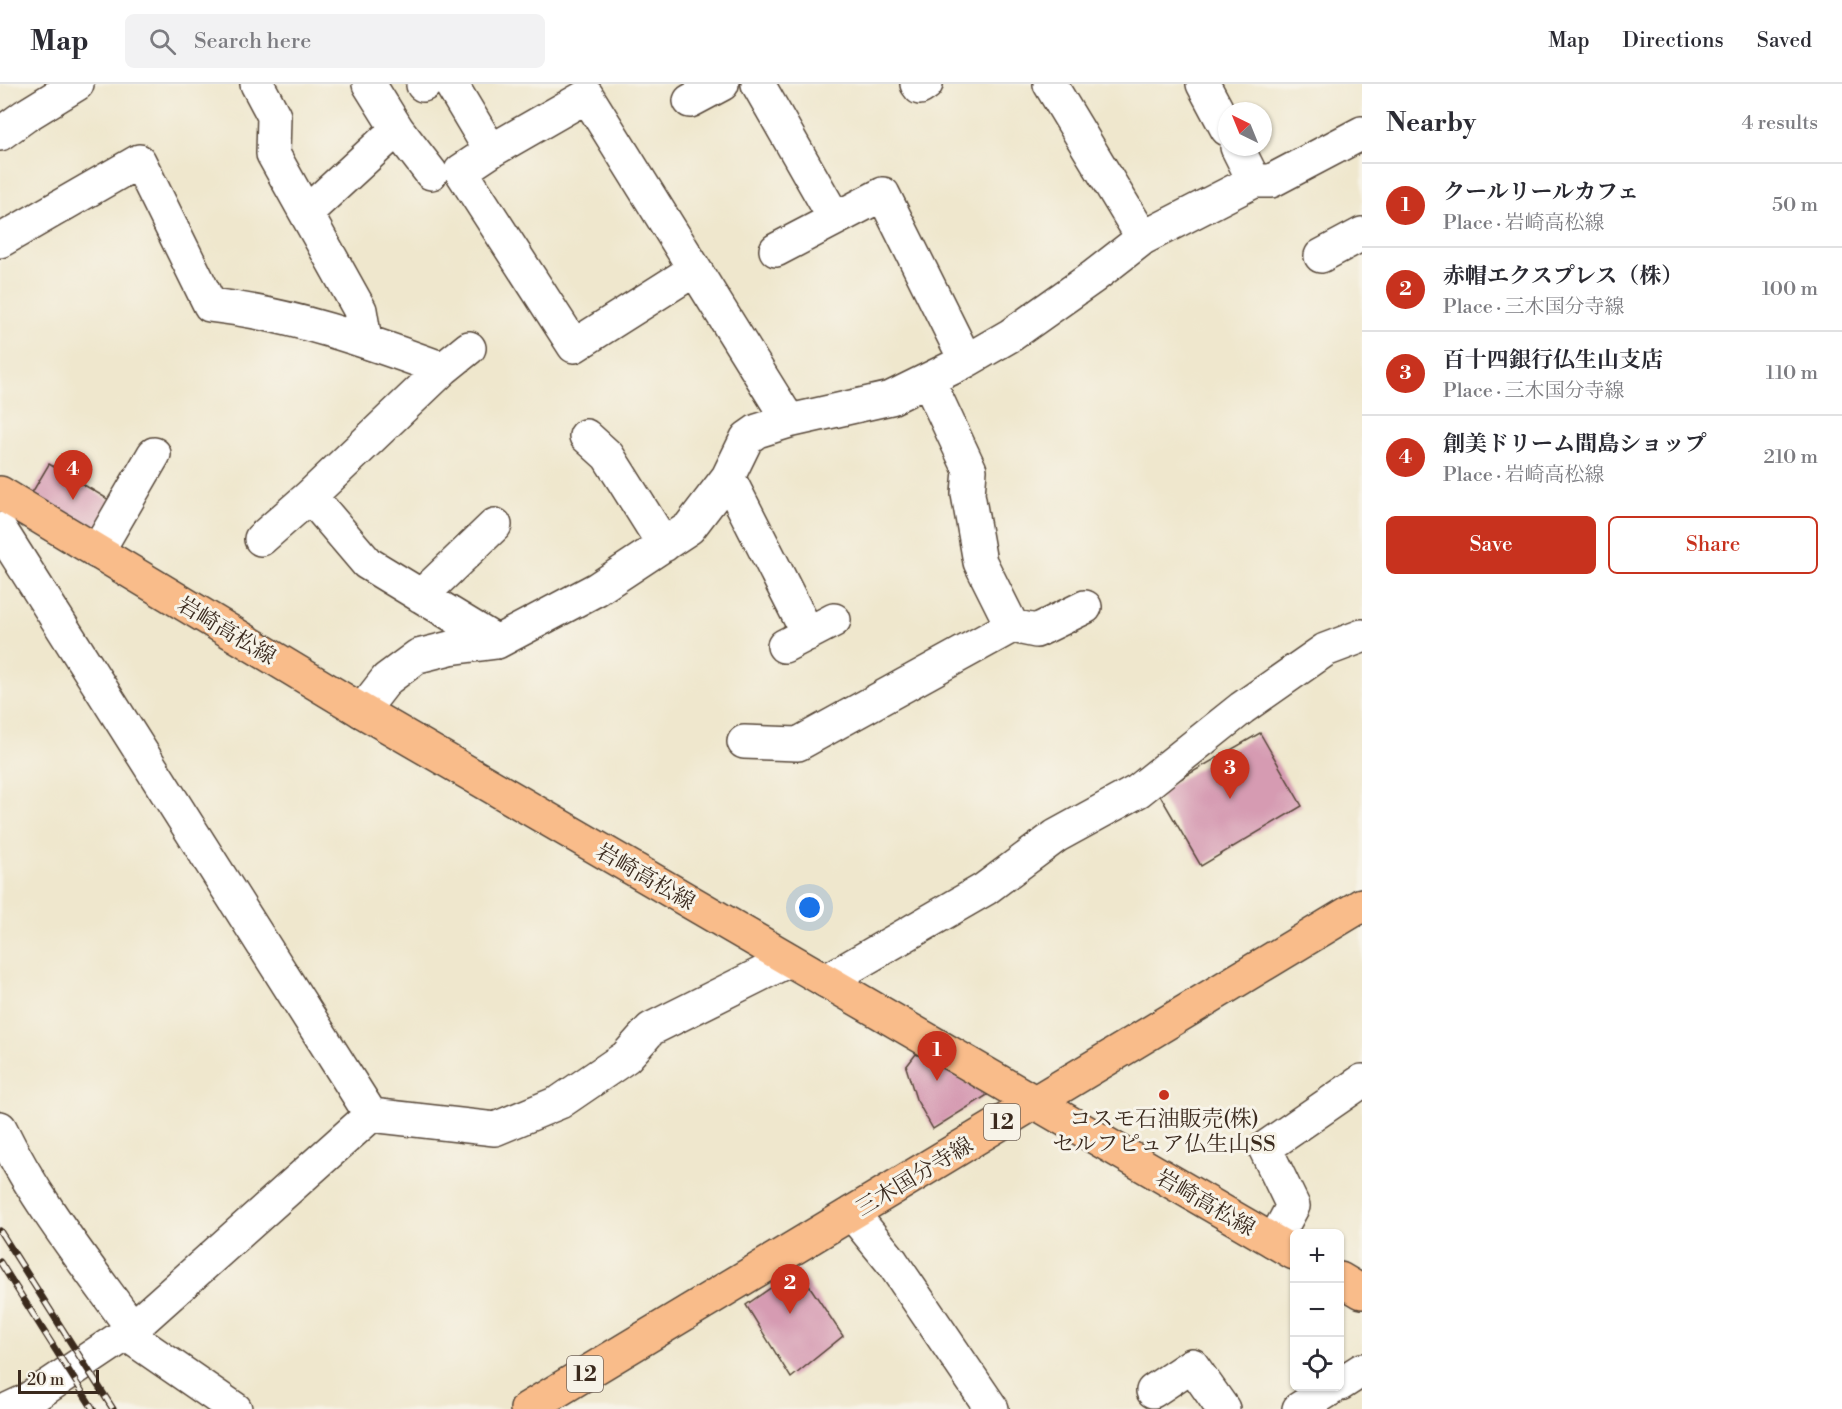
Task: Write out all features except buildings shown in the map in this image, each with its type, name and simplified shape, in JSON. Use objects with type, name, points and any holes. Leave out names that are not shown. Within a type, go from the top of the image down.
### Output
[{"type":"main road","name":"岩崎高松線","points":[[0,494],[362,711],[1284,1247]]},
{"type":"main road","name":"三木国分寺線","points":[[527,1409],[1362,905]]},
{"type":"main road","points":[[1344,1281],[1362,1292]]},
{"type":"street","points":[[0,134],[77,84]]},
{"type":"street","points":[[257,84],[274,116],[273,154],[360,310],[365,340]]},
{"type":"street","points":[[369,84],[397,129],[431,173]]},
{"type":"street","points":[[433,84],[491,151]]},
{"type":"street","points":[[690,101],[722,84]]},
{"type":"street","points":[[758,84],[835,219]]},
{"type":"street","points":[[917,84],[920,88],[926,84]]},
{"type":"street","points":[[1050,84],[1143,238]]},
{"type":"street","points":[[1203,84],[1218,112]]},
{"type":"street","points":[[694,270],[574,346],[461,171],[491,151],[587,96],[789,421]]},
{"type":"street","points":[[306,213],[397,129]]},
{"type":"street","points":[[362,711],[387,679],[418,656],[450,648],[497,642],[597,589],[689,528],[728,477],[747,438],[757,431],[789,421],[891,398],[928,380],[1011,335],[1093,277],[1143,238],[1254,181],[1271,181],[1362,133]]},
{"type":"street","points":[[1242,156],[1254,181]]},
{"type":"street","points":[[0,241],[139,161],[210,305],[251,310],[365,340],[443,369]]},
{"type":"street","points":[[776,250],[882,194],[966,361]]},
{"type":"street","points":[[1321,256],[1362,234]]},
{"type":"street","points":[[261,539],[310,496],[443,369],[469,348]]},
{"type":"street","points":[[928,380],[970,470],[968,494],[980,562],[1012,626]]},
{"type":"street","points":[[586,436],[609,456],[664,545]]},
{"type":"street","points":[[97,552],[154,454]]},
{"type":"street","points":[[728,477],[809,633]]},
{"type":"street","points":[[310,496],[367,563],[497,642]]},
{"type":"street","points":[[421,596],[495,525]]},
{"type":"street","points":[[0,529],[370,1115]]},
{"type":"street","points":[[744,742],[798,744],[1012,626],[1036,631],[1085,607]]},
{"type":"street","points":[[826,981],[985,890],[1056,836],[1138,791],[1242,708],[1325,650],[1362,636]]},
{"type":"street","points":[[9,1409],[26,1401],[129,1331],[370,1115],[495,1130],[560,1102],[626,1057],[651,1029],[789,960]]},
{"type":"street","points":[[1284,1247],[1293,1206],[1265,1148],[1362,1082]]},
{"type":"street","points":[[0,1128],[9,1147],[54,1220],[129,1331],[234,1409]]},
{"type":"street","points":[[852,1213],[892,1262],[992,1409]]},
{"type":"street","points":[[1153,1391],[1192,1365],[1223,1409]]},
{"type":"street","points":[[1344,1381],[1362,1370]]},
{"type":"street","points":[[1299,1409],[1327,1391]]},
{"type":"railway","points":[[0,1231],[113,1409]]},
{"type":"railway","points":[[0,1262],[93,1409]]},
{"type":"place","name":"創美ドリーム間島ショップ","points":[[73,500]]},
{"type":"place","name":"百十四銀行仏生山支店","points":[[1230,799]]},
{"type":"place","name":"クールリールカフェ","points":[[937,1081]]},
{"type":"place","name":"コスモ石油販売(株) セルフピュア仏生山SS","points":[[1164,1095]]},
{"type":"place","name":"赤帽エクスプレス（株）","points":[[790,1314]]}]
